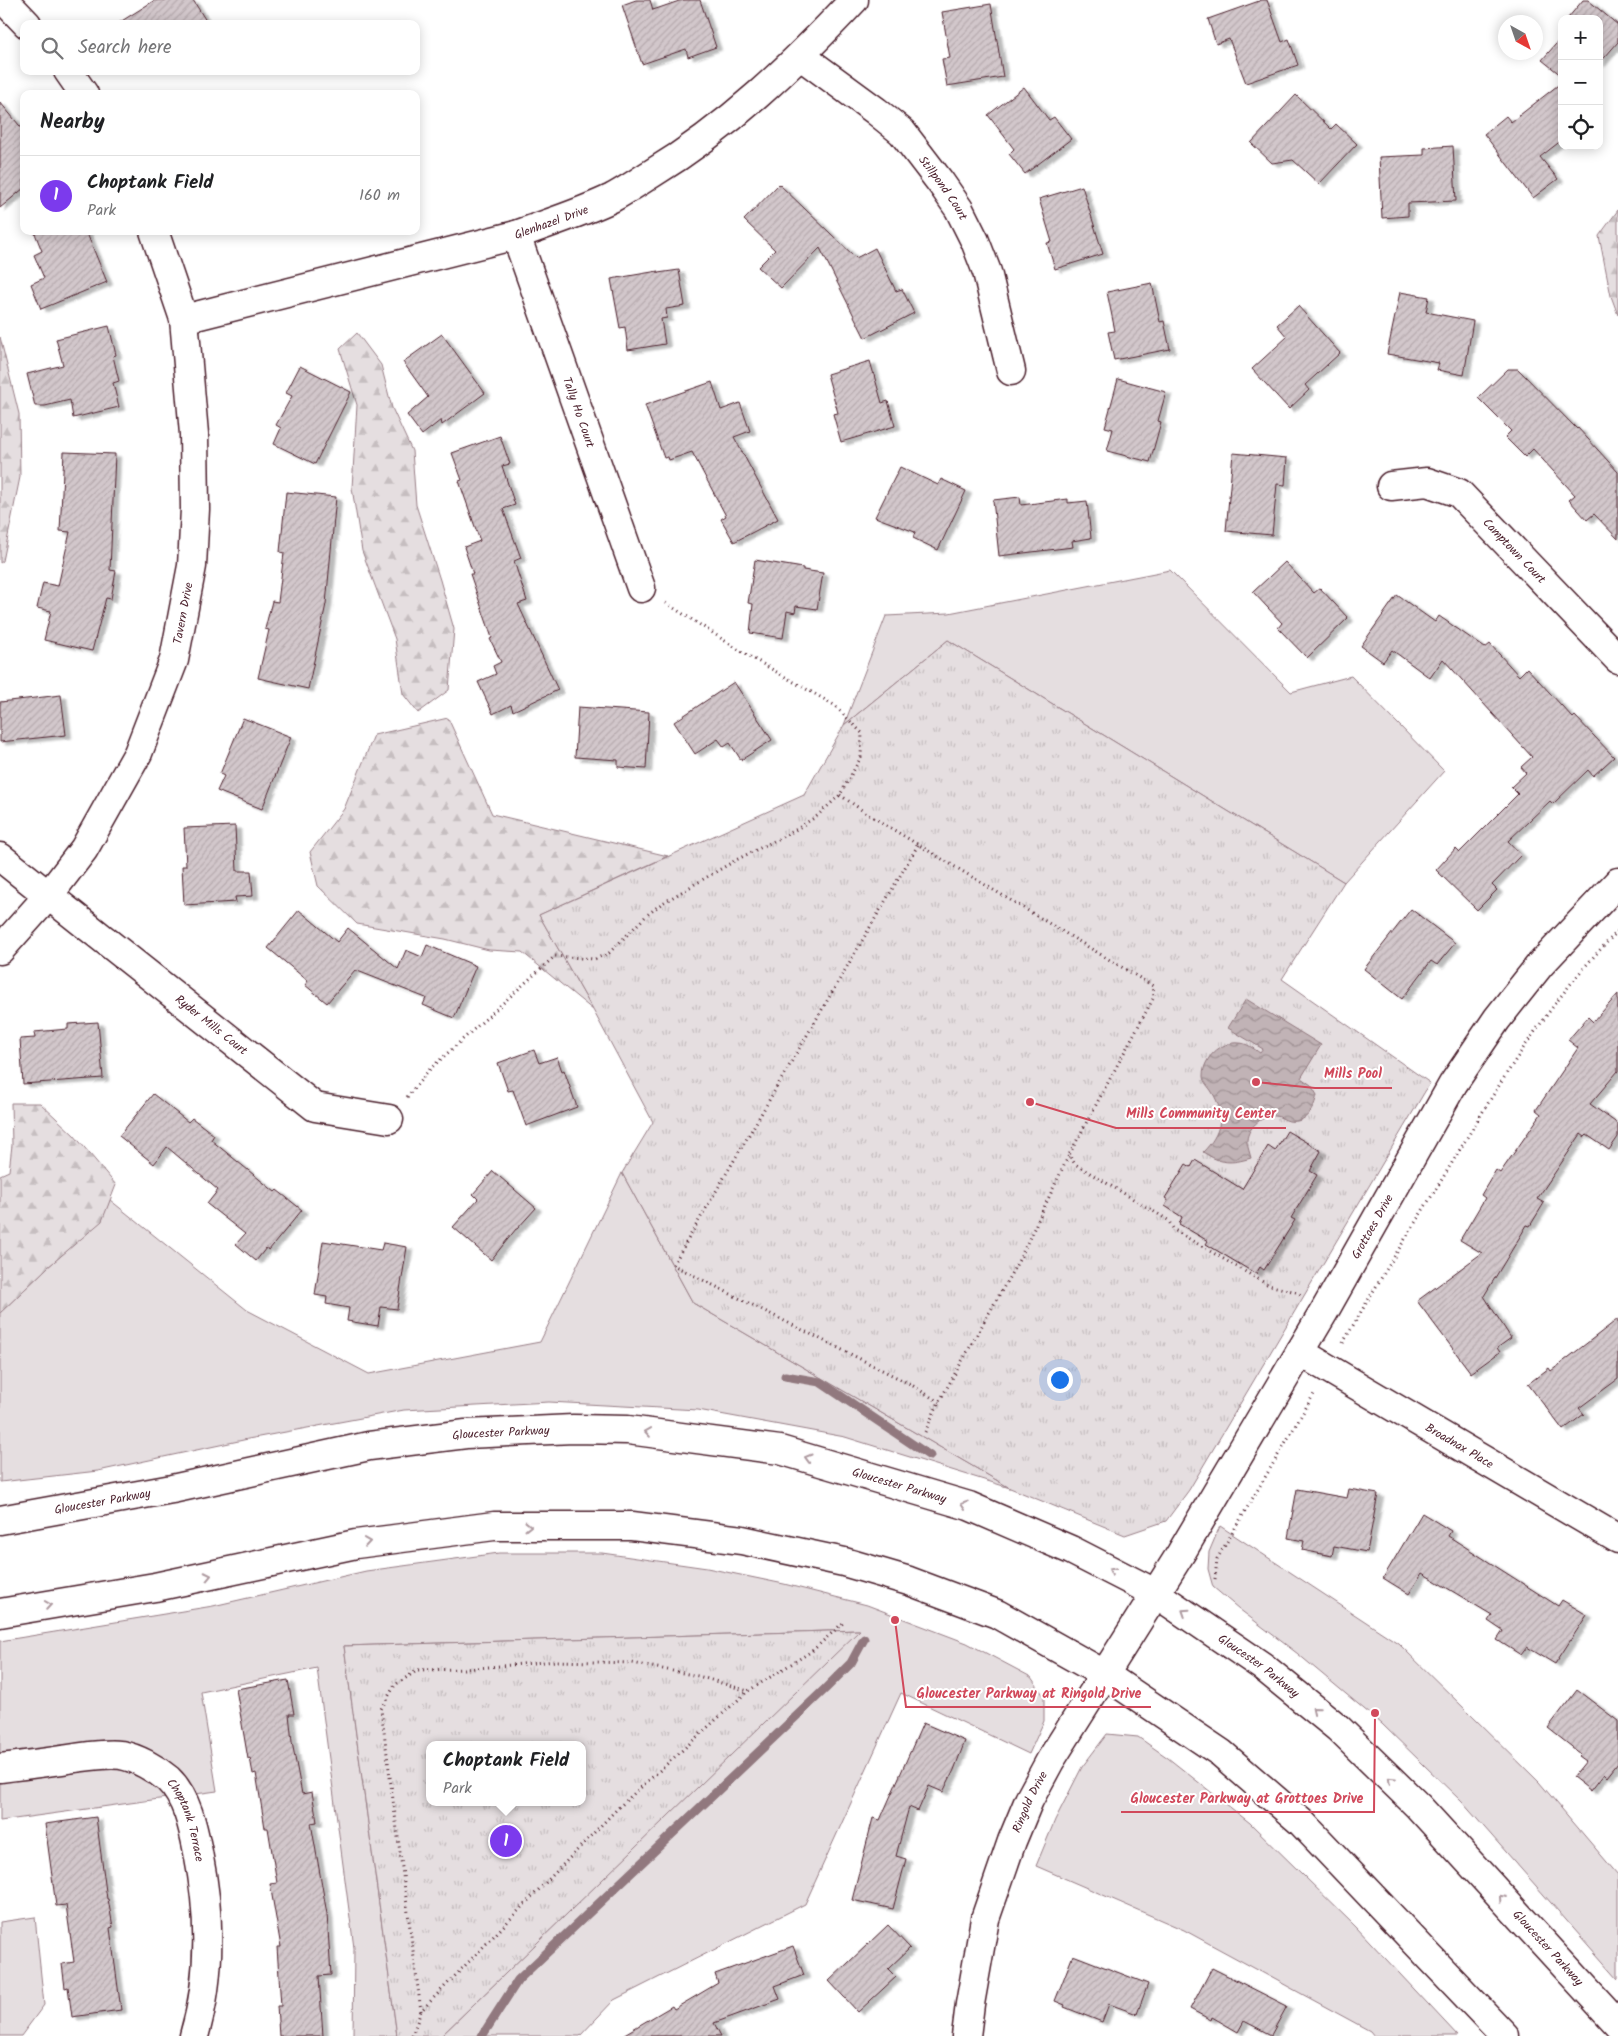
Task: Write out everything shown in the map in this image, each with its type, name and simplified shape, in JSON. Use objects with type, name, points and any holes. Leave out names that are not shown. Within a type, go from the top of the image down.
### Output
[{"type":"street","points":[[4,0],[23,20]]},
{"type":"street","name":"Glenhazel Drive","points":[[184,319],[516,235],[568,217],[613,197],[680,156],[755,99],[801,56],[854,0]]},
{"type":"street","name":"Stillpond Court","points":[[801,56],[902,132],[946,189],[959,209],[975,241],[987,272],[1011,371]]},
{"type":"street","points":[[71,75],[81,90]]},
{"type":"street","name":"Tavern Drive","points":[[0,950],[48,896],[84,849],[138,753],[174,660],[192,566],[195,509],[194,434],[184,319],[155,235]]},
{"type":"street","name":"Tally Ho Court","points":[[516,235],[641,588]]},
{"type":"street","name":"Camptown Court","points":[[1391,486],[1427,482],[1459,494],[1618,659]]},
{"type":"street","name":"Ryder Mills Court","points":[[0,856],[315,1107],[389,1119]]},
{"type":"street","name":"Grottoes Drive","points":[[1156,1593],[1325,1310],[1453,1084],[1497,1019],[1539,966],[1618,882]]},
{"type":"street","name":"Broadnax Place","points":[[1300,1352],[1618,1539]]},
{"type":"street","name":"Gloucester Parkway","points":[[0,1520],[172,1489],[369,1446],[466,1434],[573,1430],[628,1430],[780,1450],[969,1506],[1071,1550],[1156,1593],[1262,1666],[1338,1728],[1418,1806],[1618,2024]]},
{"type":"street","points":[[0,1612],[155,1587],[356,1544],[494,1526],[632,1526],[742,1540],[844,1562],[909,1581],[997,1614],[1104,1674],[1221,1753],[1301,1822],[1505,2036]]},
{"type":"street","name":"Ringold Drive","points":[[966,2036],[985,1919],[1012,1841],[1029,1800],[1050,1761],[1156,1593]]},
{"type":"street","name":"Choptank Terrace","points":[[0,1768],[93,1756],[121,1755],[146,1764],[169,1780],[184,1803],[194,1831],[207,1913],[207,1968],[194,2036]]},
{"type":"path","points":[[389,1119],[430,1069],[555,956],[595,959],[609,953],[646,916],[661,904],[736,860],[792,832],[817,816],[840,795],[861,757],[862,733],[834,705],[641,588]]},
{"type":"path","points":[[840,795],[869,816],[1153,986],[1154,997],[1069,1155],[1020,1258],[939,1402],[925,1432]]},
{"type":"path","points":[[918,845],[674,1265],[910,1384],[939,1402]]},
{"type":"path","points":[[1215,1579],[1217,1560],[1352,1327],[1505,1074],[1547,1014],[1588,961],[1618,931]]},
{"type":"path","points":[[1069,1155],[1075,1164],[1168,1220],[1174,1230],[1268,1285],[1296,1292],[1352,1327]]},
{"type":"path","points":[[412,2036],[421,2011],[618,1808],[748,1691],[812,1651],[844,1622]]},
{"type":"path","points":[[421,2011],[381,1709],[395,1685],[418,1670],[466,1669],[556,1661],[632,1663],[698,1676],[748,1691]]},
{"type":"green space","points":[[1618,210],[1618,315],[1611,296],[1599,236]]},
{"type":"green space","points":[[357,333],[381,365],[392,408],[412,451],[416,505],[454,629],[449,690],[418,713],[403,694],[395,639],[362,551],[352,488],[357,405],[340,349]]},
{"type":"green space","points":[[0,337],[19,414],[20,477],[3,561],[0,563]]},
{"type":"green space","points":[[1170,570],[1291,692],[1351,676],[1444,771],[1344,882],[948,640],[844,725],[886,616],[949,613]]},
{"type":"green space","points":[[948,640],[1344,882],[1282,979],[1430,1083],[1189,1490],[1166,1521],[1125,1535],[1010,1488],[693,1303],[622,1173],[653,1122],[539,915],[804,795],[844,725]]},
{"type":"green space","points":[[448,718],[492,814],[668,856],[539,915],[593,1010],[522,952],[489,950],[445,939],[357,924],[318,886],[310,852],[344,809],[374,735]]},
{"type":"green space","points":[[11,1103],[40,1103],[74,1135],[116,1185],[102,1221],[48,1267],[0,1313],[0,1175],[9,1171],[12,1145]]},
{"type":"green space","points":[[622,1173],[693,1303],[1010,1488],[845,1437],[698,1410],[549,1402],[404,1410],[248,1439],[98,1471],[0,1482],[0,1313],[48,1267],[101,1221],[110,1200],[247,1310],[369,1374],[540,1342]]},
{"type":"green space","points":[[1220,1526],[1398,1643],[1539,1782],[1618,1875],[1618,1979],[1462,1802],[1382,1724],[1213,1587],[1208,1569],[1209,1552]]},
{"type":"green space","points":[[499,1553],[602,1553],[707,1568],[784,1584],[867,1605],[967,1643],[1031,1677],[1044,1696],[1044,1721],[1029,1754],[901,1693],[805,1904],[614,2000],[580,2036],[441,2036],[859,1630],[344,1646],[397,2036],[353,2036],[354,1948],[317,1668],[201,1692],[217,1791],[0,1821],[0,1641],[213,1606],[366,1571]]},
{"type":"green space","points":[[860,1630],[441,2036],[397,2036],[344,1646]]},
{"type":"green space","points":[[1107,1734],[1138,1737],[1168,1758],[1250,1823],[1356,1927],[1458,2036],[1374,2036],[1370,2031],[1184,1930],[1036,1866],[1055,1820],[1082,1767]]},
{"type":"green space","points":[[35,1917],[44,2005],[21,2036],[0,2036],[0,1922]]},
{"type":"water","points":[[1246,999],[1321,1045],[1301,1078],[1311,1085],[1317,1095],[1312,1110],[1301,1120],[1289,1121],[1270,1116],[1260,1120],[1252,1128],[1247,1138],[1251,1158],[1226,1162],[1215,1159],[1203,1152],[1214,1138],[1220,1124],[1220,1116],[1216,1100],[1203,1076],[1206,1063],[1210,1057],[1214,1052],[1226,1045],[1242,1043],[1260,1053],[1263,1049],[1228,1028]]},
{"type":"building","points":[[155,0],[193,0],[206,20],[123,20]]},
{"type":"building","points":[[636,0],[650,0],[653,10],[682,0],[700,0],[716,47],[688,57],[686,49],[642,64],[622,5]]},
{"type":"building","points":[[1262,0],[1267,0],[1282,42],[1289,39],[1298,65],[1246,83],[1229,39],[1216,44],[1208,19]]},
{"type":"building","points":[[1583,0],[1588,0],[1618,25],[1618,42],[1603,59],[1603,15],[1570,15]]},
{"type":"building","points":[[991,4],[1003,77],[947,86],[942,59],[950,58],[942,12]]},
{"type":"building","points":[[1558,42],[1558,73],[1542,60]]},
{"type":"building","points":[[1558,85],[1558,143],[1540,157],[1558,179],[1533,198],[1484,134],[1506,116],[1511,122]]},
{"type":"building","points":[[1024,87],[1049,120],[1054,117],[1071,139],[1025,174],[1009,154],[1014,149],[988,115]]},
{"type":"building","points":[[1296,95],[1331,129],[1336,124],[1357,144],[1319,184],[1293,160],[1272,163],[1251,143]]},
{"type":"building","points":[[0,102],[20,126],[20,191],[0,208]]},
{"type":"building","points":[[1453,146],[1456,201],[1408,203],[1408,216],[1382,218],[1379,157],[1424,155],[1424,148]]},
{"type":"building","points":[[779,184],[856,258],[875,248],[896,291],[902,289],[914,313],[865,338],[820,248],[781,288],[758,267],[775,250],[744,220]]},
{"type":"building","points":[[1082,186],[1103,254],[1055,269],[1047,243],[1052,242],[1039,199]]},
{"type":"building","points":[[36,235],[88,235],[107,282],[41,309],[31,284],[44,278],[34,255],[42,251]]},
{"type":"building","points":[[679,270],[685,306],[666,309],[667,318],[661,319],[665,344],[628,350],[625,327],[620,328],[611,279],[658,271],[658,273]]},
{"type":"building","points":[[1152,283],[1160,322],[1164,321],[1170,349],[1114,360],[1108,332],[1115,331],[1107,292]]},
{"type":"building","points":[[1400,292],[1429,297],[1426,312],[1473,321],[1464,375],[1437,370],[1439,363],[1387,354]]},
{"type":"building","points":[[1298,306],[1340,353],[1305,385],[1309,390],[1289,409],[1252,369],[1287,337],[1277,325]]},
{"type":"building","points":[[109,326],[116,355],[113,356],[119,381],[113,383],[119,407],[73,418],[70,400],[45,406],[35,406],[27,374],[63,365],[56,339]]},
{"type":"building","points":[[442,334],[485,393],[442,425],[441,420],[422,435],[407,415],[428,397],[403,362]]},
{"type":"building","points":[[870,361],[882,403],[888,401],[895,426],[841,442],[833,414],[838,413],[827,374]]},
{"type":"building","points":[[300,366],[351,392],[315,464],[274,444],[281,428],[276,425],[292,396],[286,393]]},
{"type":"building","points":[[1508,369],[1518,369],[1578,428],[1618,472],[1618,539],[1594,514],[1587,520],[1569,500],[1575,495],[1533,449],[1525,457],[1505,437],[1511,431],[1478,398]]},
{"type":"building","points":[[1118,379],[1166,392],[1158,421],[1161,422],[1150,462],[1107,451],[1113,429],[1105,427]]},
{"type":"building","points":[[712,382],[721,410],[740,403],[750,431],[734,437],[778,519],[734,542],[721,519],[726,516],[692,452],[669,460],[668,457],[664,458],[645,405]]},
{"type":"building","points":[[500,436],[510,464],[502,466],[515,505],[503,509],[521,558],[514,561],[527,601],[518,604],[558,690],[513,711],[511,705],[493,714],[478,682],[496,674],[493,666],[501,662],[490,639],[492,638],[470,574],[473,574],[464,547],[480,541],[459,481],[462,480],[452,453]]},
{"type":"building","points":[[64,452],[115,454],[110,570],[116,571],[111,599],[106,598],[92,651],[44,640],[51,611],[37,608],[43,583],[58,586],[70,532],[60,531]]},
{"type":"building","points":[[1233,453],[1287,458],[1285,485],[1277,484],[1272,535],[1226,531]]},
{"type":"building","points":[[900,467],[938,485],[941,479],[966,491],[938,550],[913,538],[915,532],[875,517]]},
{"type":"building","points":[[286,492],[336,497],[326,604],[308,689],[258,678],[269,630],[265,629],[272,601],[278,602],[284,553],[280,552]]},
{"type":"building","points":[[1020,497],[1021,505],[1068,499],[1068,503],[1087,501],[1091,538],[1072,541],[1073,547],[999,556],[993,500]]},
{"type":"building","points":[[755,560],[823,573],[817,609],[796,606],[795,613],[787,611],[783,638],[750,633],[753,604],[748,603]]},
{"type":"building","points":[[1285,562],[1314,593],[1320,588],[1348,618],[1307,658],[1278,628],[1282,623],[1253,592]]},
{"type":"building","points":[[1397,595],[1435,622],[1439,616],[1485,648],[1490,644],[1519,676],[1527,668],[1573,718],[1575,716],[1614,757],[1593,776],[1588,770],[1553,804],[1550,801],[1508,841],[1521,855],[1492,885],[1497,890],[1477,910],[1436,870],[1456,848],[1460,852],[1518,794],[1511,787],[1526,773],[1521,767],[1532,757],[1443,659],[1430,678],[1392,650],[1383,662],[1361,646]]},
{"type":"building","points":[[734,682],[772,740],[741,760],[730,743],[724,747],[718,739],[695,754],[674,722]]},
{"type":"building","points":[[61,695],[66,735],[0,742],[0,702]]},
{"type":"building","points":[[578,707],[649,712],[646,769],[618,767],[618,760],[575,757]]},
{"type":"building","points":[[243,718],[291,737],[262,809],[217,791],[224,776],[220,774]]},
{"type":"building","points":[[235,826],[237,871],[251,871],[253,896],[235,897],[236,902],[184,905],[182,866],[186,866],[184,828]]},
{"type":"building","points":[[1411,909],[1455,943],[1437,965],[1431,961],[1402,999],[1364,969]]},
{"type":"building","points":[[299,910],[337,942],[348,928],[398,969],[406,950],[422,957],[427,945],[476,966],[454,1018],[423,1005],[426,998],[355,970],[327,1003],[305,985],[308,981],[268,948]]},
{"type":"building","points":[[1618,994],[1618,1071],[1590,1104],[1618,1124],[1618,1137],[1609,1150],[1587,1135],[1585,1137],[1581,1134],[1537,1199],[1544,1203],[1530,1226],[1527,1225],[1484,1296],[1511,1338],[1497,1348],[1500,1352],[1471,1373],[1417,1301],[1482,1253],[1460,1240],[1485,1198],[1481,1195],[1496,1170],[1500,1173],[1541,1114],[1536,1110],[1578,1048],[1568,1040],[1588,1017],[1593,1022]]},
{"type":"building","points":[[98,1022],[103,1078],[23,1084],[20,1039],[35,1038],[34,1032],[68,1029],[68,1024]]},
{"type":"building","points":[[534,1050],[539,1063],[557,1057],[562,1071],[564,1070],[577,1107],[526,1126],[513,1090],[508,1091],[498,1063]]},
{"type":"building","points":[[153,1094],[188,1122],[192,1118],[214,1135],[211,1140],[275,1192],[277,1190],[302,1210],[269,1250],[266,1248],[256,1261],[236,1244],[245,1234],[207,1204],[218,1190],[167,1147],[154,1164],[119,1136]]},
{"type":"building","points":[[1287,1131],[1321,1151],[1310,1171],[1317,1175],[1291,1218],[1295,1220],[1264,1270],[1260,1267],[1256,1274],[1206,1244],[1208,1241],[1179,1224],[1182,1217],[1165,1206],[1168,1200],[1165,1198],[1186,1164],[1191,1167],[1195,1160],[1242,1189],[1268,1146],[1275,1151]]},
{"type":"building","points":[[493,1171],[536,1208],[491,1260],[453,1227],[478,1199],[473,1194]]},
{"type":"building","points":[[323,1241],[381,1250],[383,1243],[407,1247],[397,1309],[381,1307],[378,1326],[347,1321],[349,1308],[326,1304],[327,1297],[315,1295]]},
{"type":"building","points":[[1618,1319],[1618,1379],[1579,1408],[1584,1414],[1563,1430],[1528,1384],[1549,1368],[1551,1371]]},
{"type":"building","points":[[1297,1489],[1347,1498],[1349,1489],[1378,1494],[1367,1552],[1334,1546],[1332,1556],[1302,1550],[1304,1541],[1288,1538]]},
{"type":"building","points":[[1422,1513],[1451,1531],[1448,1536],[1558,1606],[1562,1600],[1587,1615],[1555,1664],[1527,1647],[1521,1655],[1497,1640],[1503,1631],[1488,1621],[1492,1615],[1422,1573],[1409,1594],[1383,1578]]},
{"type":"building","points":[[288,1680],[294,1714],[289,1714],[292,1742],[302,1794],[312,1792],[317,1822],[311,1823],[327,1914],[331,1975],[319,1976],[323,2036],[279,2036],[277,2006],[281,2006],[277,1947],[281,1947],[270,1884],[277,1883],[256,1773],[253,1774],[250,1758],[248,1759],[236,1689]]},
{"type":"building","points":[[1577,1690],[1618,1721],[1618,1763],[1607,1777],[1604,1774],[1591,1791],[1573,1777],[1586,1761],[1579,1756],[1581,1754],[1548,1728]]},
{"type":"building","points":[[923,1723],[965,1741],[954,1770],[943,1792],[929,1786],[918,1811],[909,1807],[896,1856],[906,1859],[893,1909],[852,1900],[873,1818],[880,1820]]},
{"type":"building","points":[[96,1817],[107,1899],[113,1927],[110,1928],[121,2010],[72,2017],[68,1987],[65,1988],[62,1964],[74,1962],[66,1905],[56,1906],[45,1824]]},
{"type":"building","points":[[888,1925],[910,1948],[888,1969],[896,1977],[858,2012],[829,1981]]},
{"type":"building","points":[[793,1946],[804,1975],[775,1986],[780,1999],[714,2023],[721,2036],[621,2036],[672,2006],[674,2009],[718,1983],[715,1974]]},
{"type":"building","points":[[1073,1955],[1148,1984],[1137,2014],[1109,2004],[1102,2022],[1064,2007],[1065,2005],[1055,2001]]},
{"type":"building","points":[[1212,1968],[1287,2006],[1271,2035],[1244,2021],[1238,2032],[1212,2017],[1211,2020],[1190,2009]]},
{"type":"waterway","points":[[785,1376],[820,1382],[930,1456]]},
{"type":"waterway","points":[[482,2036],[518,1980],[825,1689],[851,1663],[864,1639]]},
{"type":"place","name":"Mills Pool","points":[[1256,1082]]},
{"type":"place","name":"Mills Community Center","points":[[1030,1102]]},
{"type":"place","name":"Gloucester Parkway at Ringold Drive","points":[[895,1620]]},
{"type":"place","name":"Gloucester Parkway at Grottoes Drive","points":[[1375,1713]]},
{"type":"place","name":"Choptank Field","points":[[506,1841]]}]
